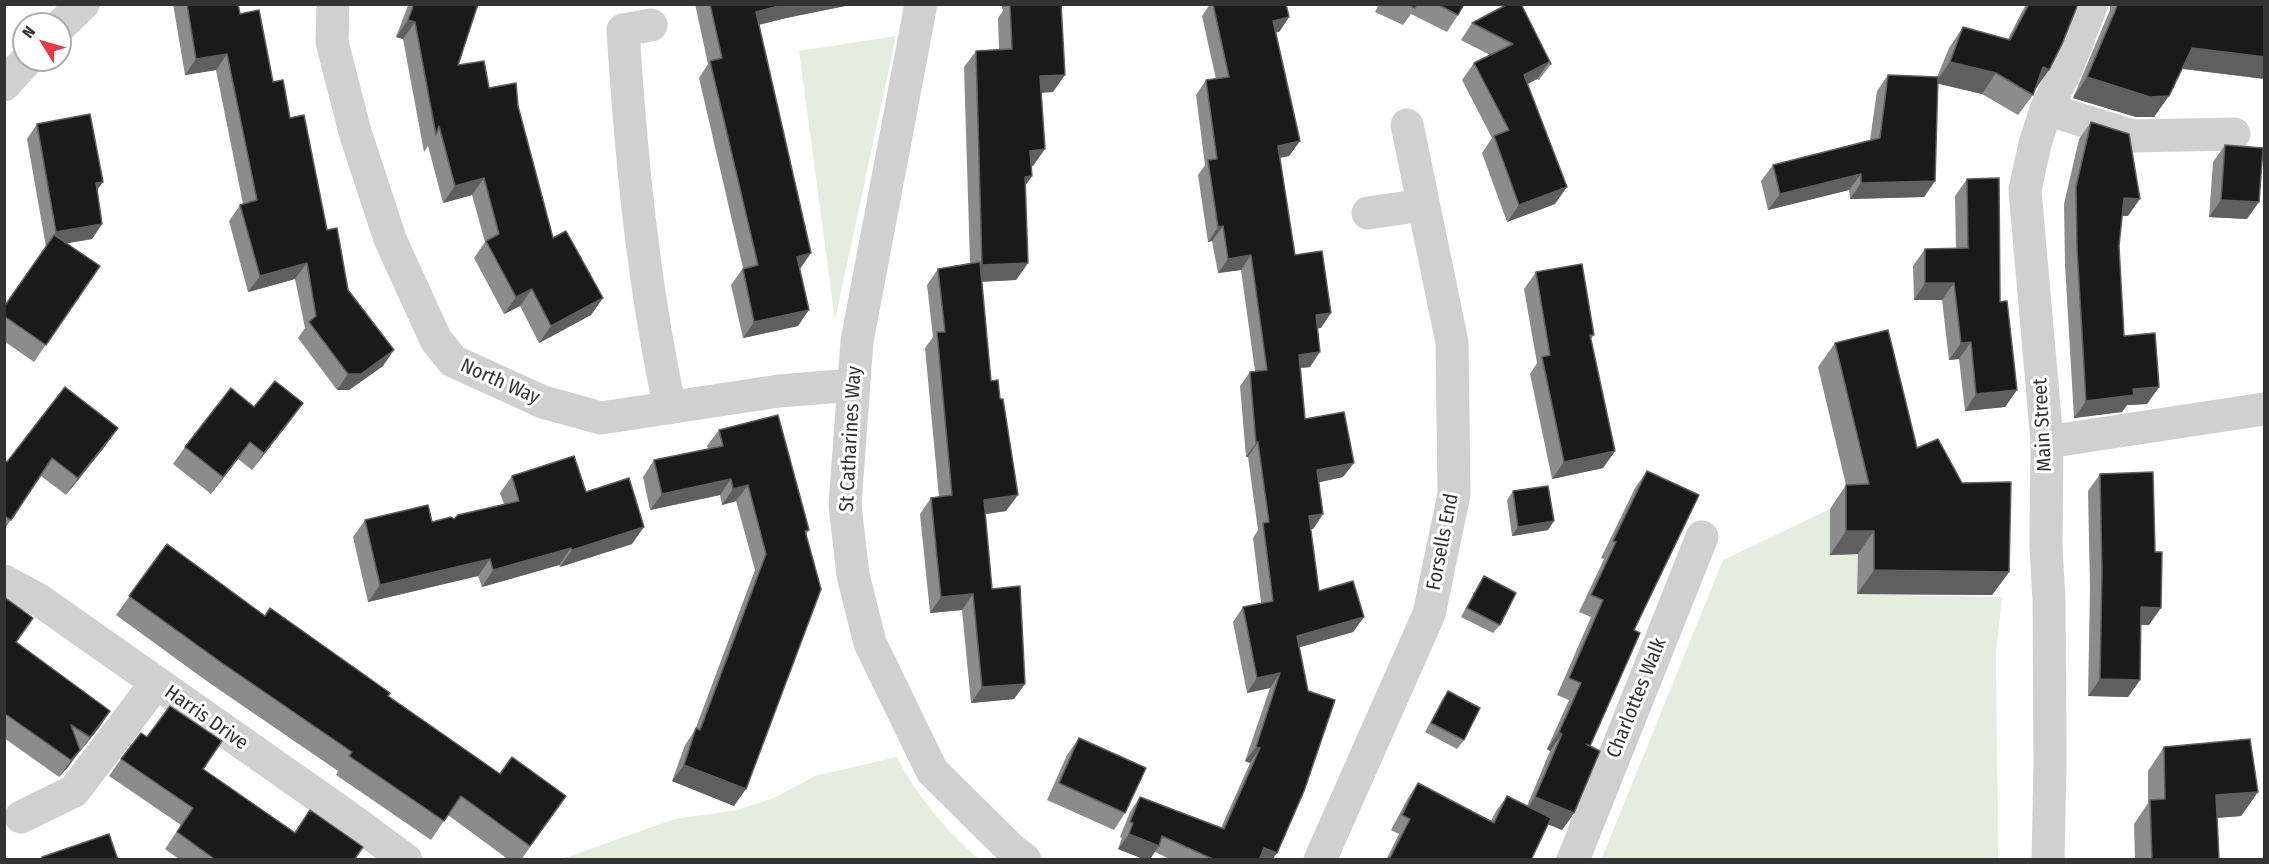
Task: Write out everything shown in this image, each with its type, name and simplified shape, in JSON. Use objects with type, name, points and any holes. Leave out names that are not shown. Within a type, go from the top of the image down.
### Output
[{"type":"street","points":[[72,15],[83,4]]},
{"type":"street","name":"North Way","points":[[333,4],[332,42],[355,132],[390,239],[436,340],[453,362],[543,402],[601,418],[779,392],[853,385]]},
{"type":"street","name":"St Catharines Way","points":[[921,4],[859,330],[845,506],[853,575],[870,643],[932,771],[1025,860]]},
{"type":"street","name":"Main Street","points":[[2048,860],[2050,763],[2049,601],[2046,546],[2047,442],[2025,190],[2035,144],[2046,109],[2065,72],[2092,4]]},
{"type":"street","points":[[651,25],[623,30],[626,83],[644,257],[658,356],[670,408]]},
{"type":"street","points":[[4,85],[16,72]]},
{"type":"street","points":[[2046,109],[2133,136],[2234,134]]},
{"type":"street","name":"Forsells End","points":[[1320,860],[1429,614],[1454,494],[1452,342],[1407,125]]},
{"type":"street","points":[[1368,213],[1424,205]]},
{"type":"street","points":[[2047,442],[2265,409]]},
{"type":"street","name":"Charlottes Walk","points":[[1573,860],[1702,537]]},
{"type":"street","name":"Harris Drive","points":[[4,581],[39,600],[406,860]]},
{"type":"street","points":[[21,817],[74,791],[156,683]]},
{"type":"shaded area","points":[[896,36],[835,320],[799,51]]},
{"type":"shaded area","points":[[1830,509],[1830,554],[1858,554],[1858,594],[2002,597],[1996,652],[1998,859],[1601,860],[1723,560]]},
{"type":"shaded area","points":[[897,757],[933,812],[979,859],[562,859],[675,819],[737,810],[774,798],[815,776]]},
{"type":"building","points":[[187,4],[238,4],[240,14],[259,10],[273,82],[283,80],[290,118],[304,115],[327,230],[337,228],[348,290],[394,350],[361,374],[348,374],[309,322],[316,316],[307,263],[260,276],[240,205],[257,200],[227,54],[196,59]]},
{"type":"building","points":[[414,4],[478,4],[458,65],[484,61],[489,88],[516,83],[518,106],[553,238],[566,231],[603,298],[551,326],[532,289],[516,297],[486,241],[499,234],[484,178],[455,186],[439,126],[436,135],[415,22],[408,20]]},
{"type":"building","points":[[710,4],[786,4],[756,12],[811,253],[797,257],[809,310],[754,322],[743,269],[758,265],[710,61],[722,58]]},
{"type":"building","points":[[1010,4],[1061,4],[1065,75],[1040,76],[1045,149],[1030,151],[1032,176],[1025,177],[1028,263],[982,265],[976,51],[1012,49]]},
{"type":"building","points":[[1213,4],[1286,4],[1289,17],[1273,21],[1300,141],[1278,146],[1295,255],[1322,251],[1331,313],[1316,315],[1320,352],[1299,355],[1305,419],[1344,412],[1354,463],[1317,470],[1323,514],[1309,516],[1319,591],[1353,581],[1364,617],[1297,636],[1308,691],[1335,700],[1304,791],[1277,853],[1264,848],[1259,860],[1215,860],[1162,836],[1159,846],[1129,834],[1133,823],[1130,822],[1140,797],[1224,829],[1260,748],[1256,747],[1280,673],[1257,678],[1243,607],[1273,601],[1263,523],[1269,522],[1258,442],[1256,443],[1250,372],[1267,370],[1251,255],[1228,259],[1223,226],[1218,227],[1208,160],[1217,159],[1206,80],[1229,77]]},
{"type":"building","points":[[1437,4],[1464,4],[1458,15]]},
{"type":"building","points":[[1508,4],[1521,4],[1551,64],[1549,62],[1524,75],[1567,187],[1519,205],[1494,136],[1509,130],[1474,63],[1513,44],[1472,23]]},
{"type":"building","points":[[2029,4],[2078,4],[2049,70],[2043,67],[2033,95],[1996,73],[1950,62],[1963,27],[2010,40]]},
{"type":"building","points":[[2118,4],[2265,4],[2265,57],[2192,48],[2169,96],[2150,97],[2087,77]]},
{"type":"building","points":[[1888,75],[1938,77],[1935,181],[1861,183],[1861,174],[1780,194],[1773,165],[1880,138]]},
{"type":"building","points":[[90,114],[103,182],[96,183],[102,224],[56,232],[37,124]]},
{"type":"building","points":[[2091,122],[2129,134],[2140,199],[2124,198],[2119,246],[2124,336],[2155,333],[2159,387],[2133,389],[2134,395],[2086,401],[2077,248],[2076,187]]},
{"type":"building","points":[[2225,145],[2263,148],[2259,202],[2221,200]]},
{"type":"building","points":[[1999,178],[2000,302],[2007,301],[2017,390],[1976,394],[1971,342],[1961,343],[1954,283],[1925,283],[1925,249],[1968,248],[1967,179]]},
{"type":"building","points":[[54,235],[100,266],[46,345],[4,316],[4,307]]},
{"type":"building","points":[[980,262],[991,381],[998,380],[1000,399],[1003,399],[1018,495],[984,500],[992,589],[1020,586],[1025,684],[982,687],[973,594],[941,597],[931,498],[952,495],[937,332],[945,332],[938,269]]},
{"type":"building","points":[[1582,264],[1594,335],[1590,335],[1615,451],[1564,462],[1542,357],[1550,355],[1536,272]]},
{"type":"building","points":[[1888,330],[1917,448],[1938,439],[1962,483],[2011,482],[2009,572],[1874,570],[1874,531],[1846,531],[1846,485],[1869,484],[1835,343]]},
{"type":"building","points":[[275,381],[303,403],[264,453],[250,442],[223,477],[185,447],[231,388],[254,407]]},
{"type":"building","points":[[65,387],[118,428],[78,478],[52,458],[11,520],[4,516],[4,460],[7,462]]},
{"type":"building","points":[[778,415],[809,530],[805,531],[821,589],[746,789],[684,765],[696,728],[700,730],[766,554],[748,485],[733,489],[731,479],[662,494],[654,460],[723,446],[719,430]]},
{"type":"building","points":[[574,456],[586,492],[629,478],[644,527],[572,550],[571,548],[493,570],[490,559],[380,585],[365,520],[428,505],[432,522],[451,517],[454,519],[458,515],[519,501],[512,476]]},
{"type":"building","points":[[1647,471],[1699,495],[1634,630],[1640,633],[1590,746],[1600,751],[1574,813],[1535,797],[1562,734],[1559,732],[1581,683],[1569,678],[1603,600],[1591,595],[1616,542],[1613,541]]},
{"type":"building","points":[[2153,472],[2155,552],[2162,552],[2161,608],[2141,607],[2140,680],[2100,679],[2102,571],[2100,474]]},
{"type":"building","points":[[1548,486],[1554,521],[1518,527],[1513,491]]},
{"type":"building","points":[[167,544],[265,616],[270,608],[390,693],[388,696],[500,774],[512,757],[566,796],[530,846],[461,796],[444,821],[349,756],[352,752],[129,596]]},
{"type":"building","points":[[1484,576],[1516,593],[1500,625],[1467,608]]},
{"type":"building","points":[[4,597],[33,618],[16,642],[110,711],[90,737],[71,725],[80,750],[71,760],[4,713]]},
{"type":"building","points":[[1448,691],[1480,708],[1464,740],[1431,723]]},
{"type":"building","points":[[170,706],[222,741],[203,769],[295,833],[310,810],[363,847],[354,860],[216,860],[177,832],[193,808],[121,759],[141,733],[147,737]]},
{"type":"building","points":[[1079,738],[1146,768],[1125,813],[1059,783]]},
{"type":"building","points":[[2250,739],[2258,792],[2216,795],[2219,860],[2152,860],[2150,800],[2165,799],[2164,747]]},
{"type":"building","points":[[1418,783],[1494,823],[1507,796],[1551,818],[1531,860],[1389,860],[1410,819],[1402,815]]},
{"type":"building","points":[[109,834],[118,860],[42,860],[42,857]]}]
